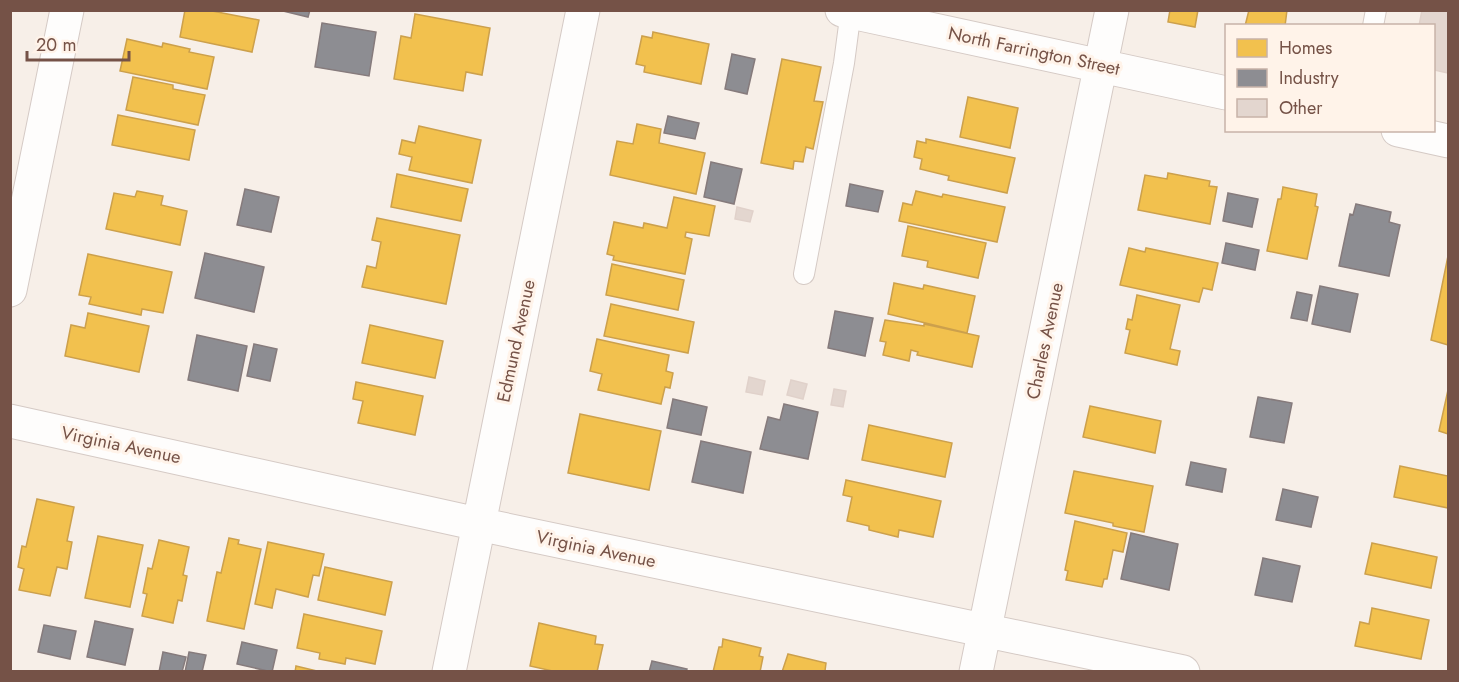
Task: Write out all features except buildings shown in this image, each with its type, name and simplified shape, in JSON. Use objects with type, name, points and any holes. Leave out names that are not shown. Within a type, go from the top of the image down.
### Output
[{"type":"street","points":[[10,290],[67,10]]},
{"type":"street","name":"Edmund Avenue","points":[[449,672],[583,10]]},
{"type":"street","name":"Charles Avenue","points":[[976,672],[1112,10]]},
{"type":"street","name":"North Farrington Street","points":[[848,11],[1225,93]]},
{"type":"street","points":[[1407,132],[1449,141]]},
{"type":"street","name":"Virginia Avenue","points":[[10,421],[478,524],[1183,672]]},
{"type":"lane","points":[[804,274],[844,63],[848,11]]}]
